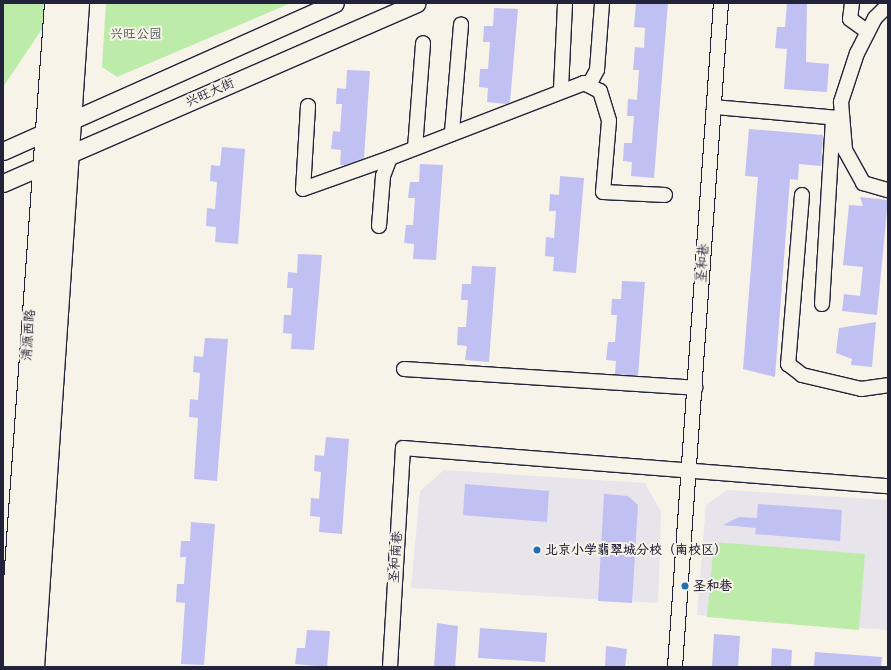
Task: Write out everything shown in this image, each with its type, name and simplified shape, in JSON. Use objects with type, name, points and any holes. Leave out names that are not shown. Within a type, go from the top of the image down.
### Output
[{"type":"main road","name":"清源西路","points":[[19,667],[49,131],[64,3]]},
{"type":"main road","points":[[34,667],[72,153],[80,3]]},
{"type":"main road","points":[[3,151],[335,3]]},
{"type":"main road","name":"兴旺大街","points":[[3,183],[416,3]]},
{"type":"street","name":"清源西路","points":[[49,131],[52,3]]},
{"type":"street","points":[[561,89],[565,3]]},
{"type":"street","points":[[589,85],[598,70],[602,3]]},
{"type":"street","name":"圣和巷","points":[[675,667],[721,3]]},
{"type":"street","points":[[852,3],[850,20],[868,32]]},
{"type":"street","points":[[822,304],[837,118],[840,102],[874,18],[888,5]]},
{"type":"street","points":[[452,132],[461,24]]},
{"type":"street","points":[[415,148],[423,43]]},
{"type":"street","points":[[308,106],[303,189],[390,158],[561,89],[584,82],[600,91],[609,121],[603,192],[666,195]]},
{"type":"street","points":[[714,107],[837,118]]},
{"type":"street","points":[[837,118],[845,150],[863,183],[888,190]]},
{"type":"street","points":[[379,226],[383,176],[390,158]]},
{"type":"street","name":"清源西路","points":[[5,667],[47,163]]},
{"type":"street","points":[[802,194],[788,364],[802,375],[861,389],[888,385]]},
{"type":"street","points":[[404,369],[695,388]]},
{"type":"street","name":"圣和南巷","points":[[390,667],[403,448],[688,472]]},
{"type":"street","points":[[688,472],[888,486]]},
{"type":"shaded area","name":"北京小学翡翠城分校（南校区）","points":[[444,470],[645,483],[661,512],[658,603],[411,588],[420,491]]},
{"type":"shaded area","points":[[727,490],[888,500],[888,630],[697,615],[706,505]]},
{"type":"green space","points":[[3,3],[44,3],[42,29],[3,87]]},
{"type":"green space","name":"兴旺公园","points":[[106,3],[291,3],[117,77],[102,67]]},
{"type":"green space","points":[[714,542],[865,554],[859,630],[707,617]]},
{"type":"building","points":[[636,3],[668,3],[654,178],[631,176],[632,162],[623,161],[624,143],[632,143],[634,116],[627,116],[628,99],[637,100],[639,70],[633,70],[635,47],[644,48],[645,28],[634,27]]},
{"type":"building","points":[[787,3],[807,3],[806,62],[829,64],[827,92],[784,89],[787,49],[775,48],[777,27],[785,27]]},
{"type":"building","points":[[494,8],[518,9],[510,102],[506,104],[487,102],[488,88],[479,87],[480,69],[488,69],[490,42],[483,42],[484,26],[493,26]]},
{"type":"building","points":[[347,70],[370,71],[364,158],[345,165],[340,165],[341,150],[331,149],[333,131],[340,132],[342,104],[336,104],[337,88],[346,89]]},
{"type":"building","points":[[749,129],[823,135],[821,166],[799,164],[798,180],[790,179],[775,377],[743,369],[758,177],[745,176]]},
{"type":"building","points":[[222,147],[245,149],[238,244],[215,242],[216,227],[206,226],[207,208],[215,209],[217,182],[210,181],[211,165],[220,166]]},
{"type":"building","points":[[420,164],[443,165],[436,260],[413,259],[414,244],[404,243],[406,225],[413,225],[415,198],[408,198],[410,182],[419,182]]},
{"type":"building","points":[[560,176],[584,178],[576,273],[553,271],[554,257],[545,256],[546,237],[554,238],[556,211],[549,211],[550,194],[559,195]]},
{"type":"building","points":[[860,197],[888,200],[877,315],[842,311],[844,294],[860,296],[863,267],[843,265],[849,205],[863,206]]},
{"type":"building","points":[[298,254],[322,255],[314,350],[291,349],[292,334],[283,333],[284,315],[291,315],[293,288],[287,288],[288,272],[297,273]]},
{"type":"building","points":[[472,266],[496,267],[489,362],[465,360],[467,346],[457,345],[458,327],[466,327],[468,300],[461,300],[462,284],[471,284]]},
{"type":"building","points":[[622,281],[645,282],[638,376],[615,374],[616,361],[606,360],[608,342],[615,342],[617,315],[611,315],[612,299],[621,299]]},
{"type":"building","points":[[876,322],[872,367],[851,365],[852,359],[836,353],[839,328]]},
{"type":"building","points":[[205,338],[228,339],[217,481],[194,479],[198,418],[189,417],[190,399],[198,400],[200,373],[193,372],[194,356],[203,357]]},
{"type":"building","points":[[326,437],[349,439],[342,534],[319,532],[320,517],[310,516],[311,498],[319,499],[321,472],[314,471],[315,455],[324,456]]},
{"type":"building","points":[[465,484],[549,491],[547,522],[463,515]]},
{"type":"building","points":[[604,494],[628,496],[638,505],[632,603],[598,601]]},
{"type":"building","points":[[758,504],[842,510],[840,541],[755,534],[756,528],[723,525],[739,517],[757,518]]},
{"type":"building","points":[[191,522],[215,524],[204,665],[181,664],[185,603],[176,602],[177,584],[184,584],[186,557],[180,557],[181,541],[190,541]]},
{"type":"building","points":[[437,623],[458,626],[455,667],[434,667]]},
{"type":"building","points":[[480,628],[547,633],[545,662],[478,658]]},
{"type":"building","points":[[307,630],[330,631],[327,667],[295,664],[297,648],[305,648]]},
{"type":"building","points":[[714,634],[740,636],[738,667],[712,667]]},
{"type":"building","points":[[606,646],[627,649],[625,667],[605,667]]},
{"type":"building","points":[[772,648],[792,650],[791,667],[771,667]]},
{"type":"building","points":[[815,652],[882,657],[881,667],[814,667]]},
{"type":"place","name":"北京小学翡翠城分校（南校区）","points":[[537,550]]},
{"type":"place","name":"圣和巷","points":[[685,586]]}]
